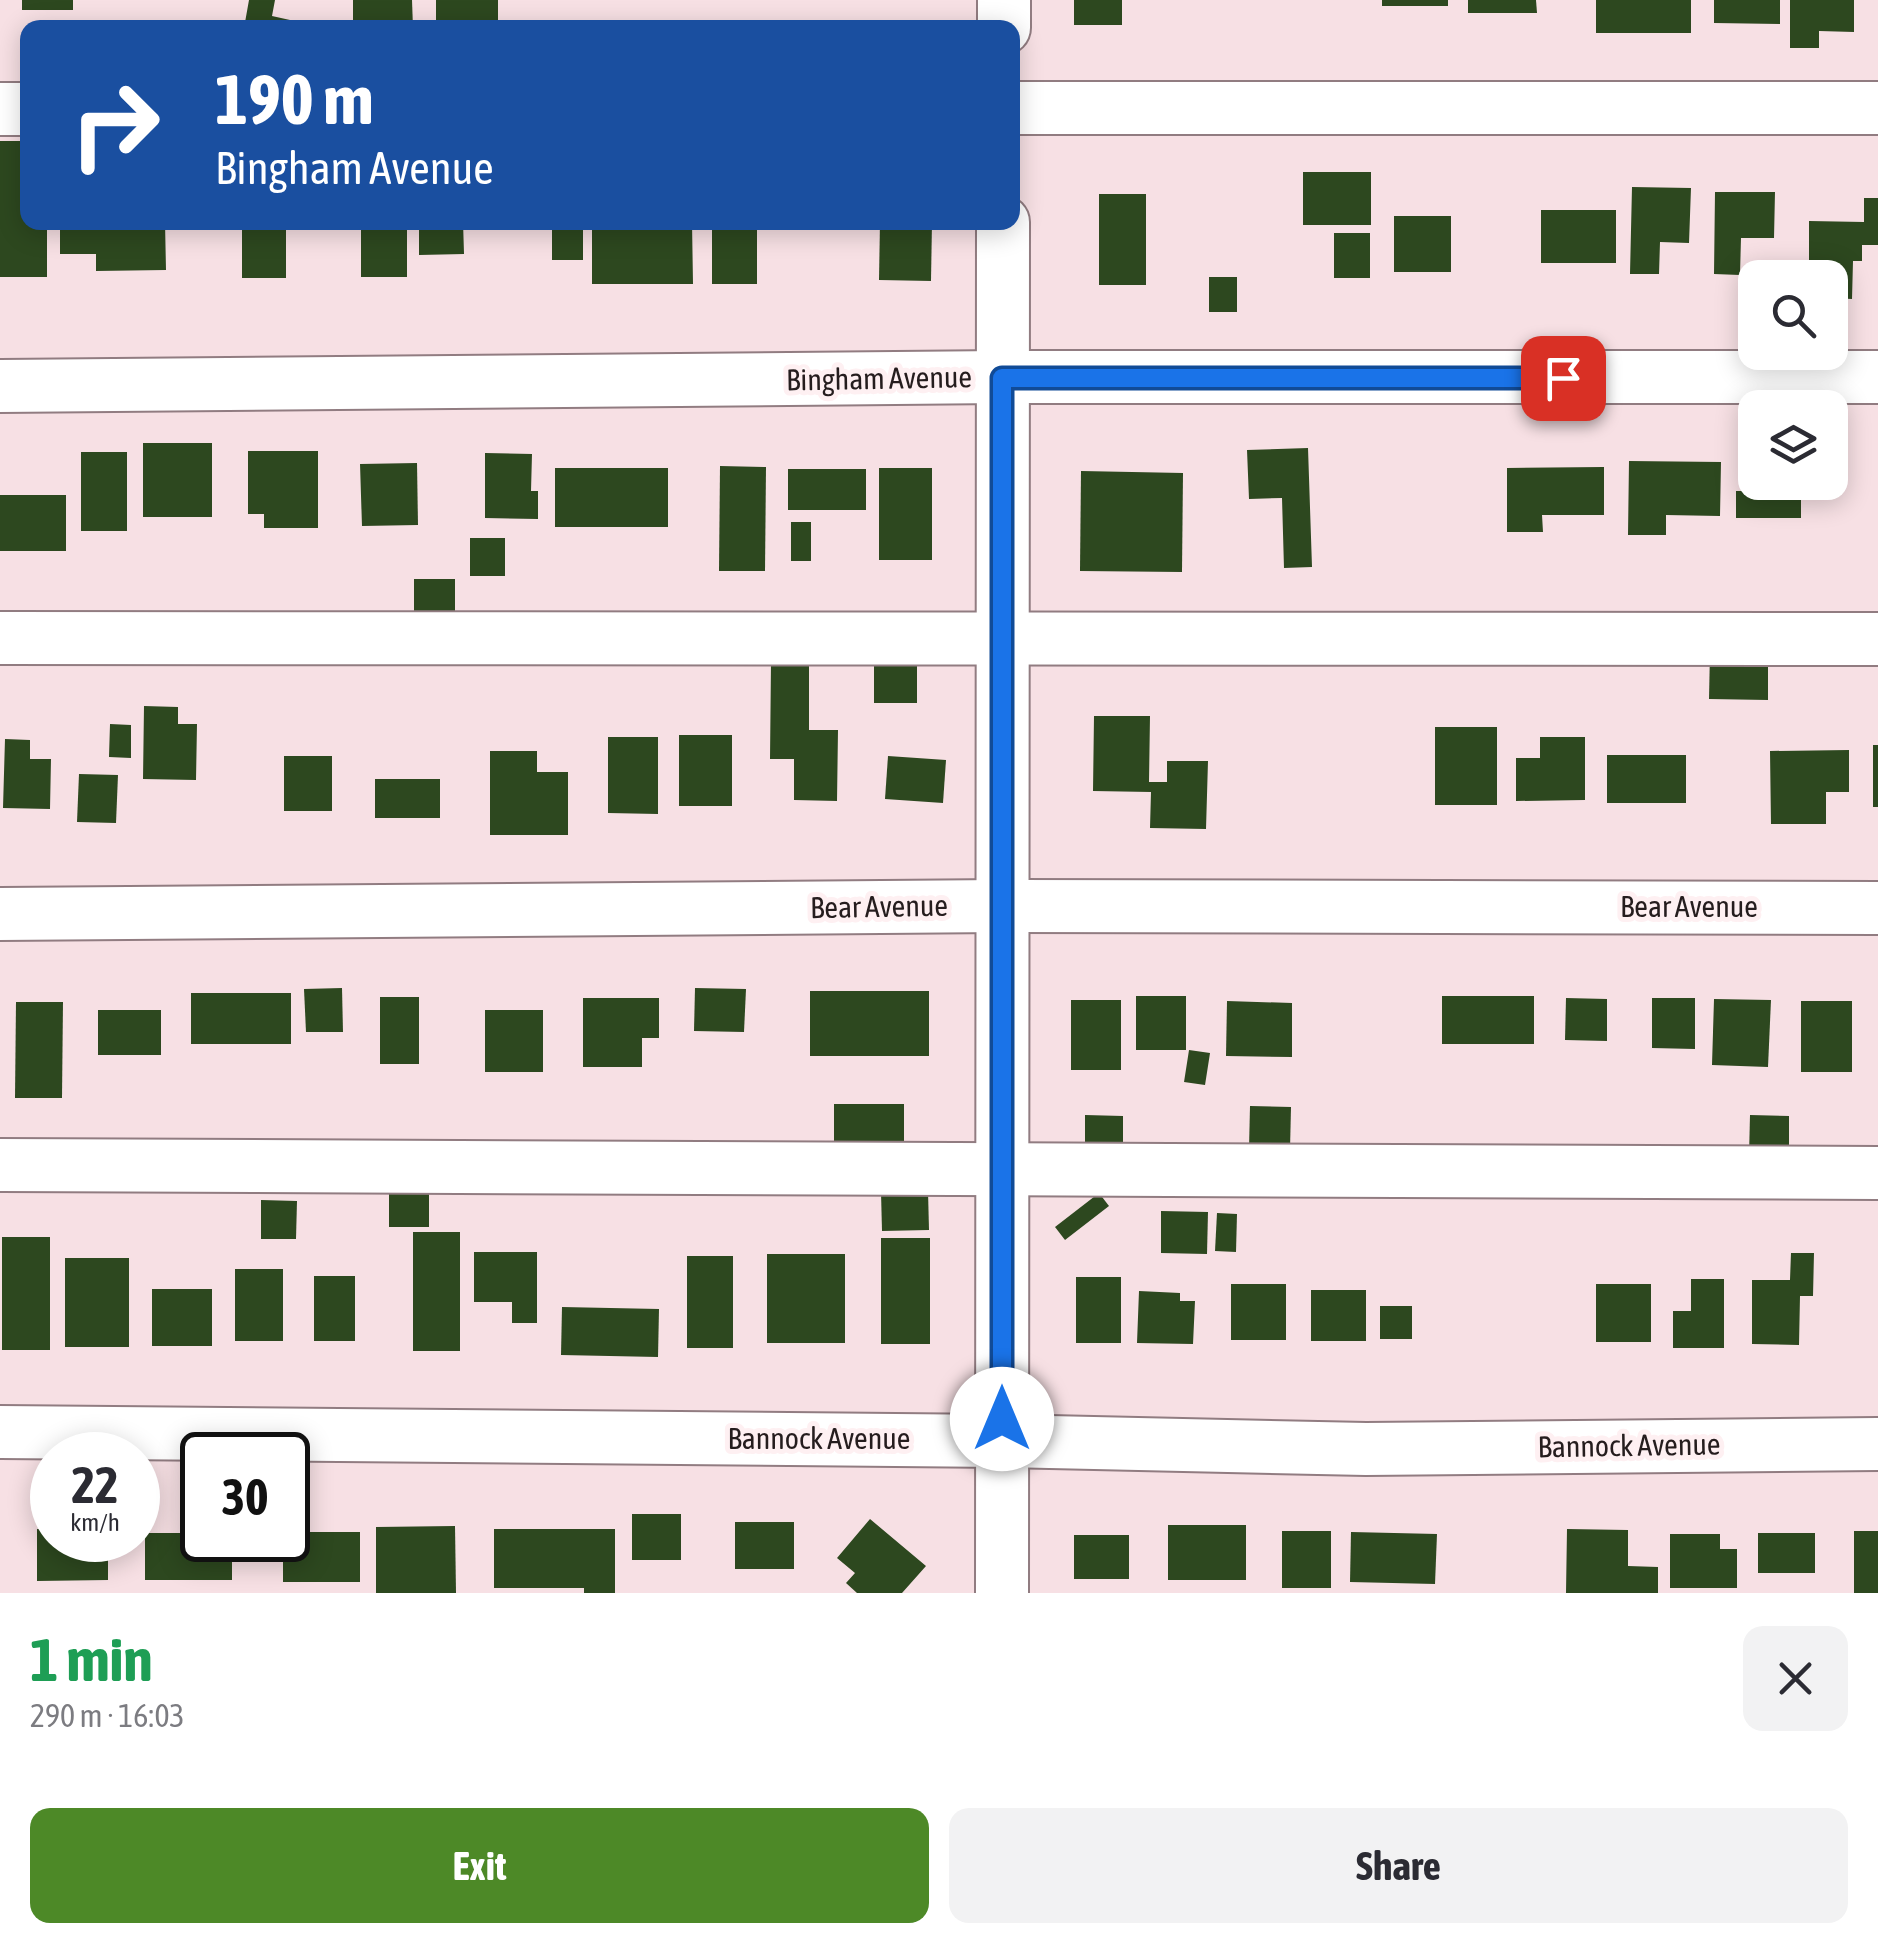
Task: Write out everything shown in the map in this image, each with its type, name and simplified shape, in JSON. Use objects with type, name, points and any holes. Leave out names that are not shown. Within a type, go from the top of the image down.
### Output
[{"type":"street","points":[[1020,108],[1878,108]]},
{"type":"street","points":[[1002,1593],[1003,230]]},
{"type":"street","name":"Bingham Avenue","points":[[0,386],[1002,378],[1878,378]]},
{"type":"street","points":[[0,638],[1878,639]]},
{"type":"street","name":"Bear Avenue","points":[[0,914],[1001,906],[1878,908]]},
{"type":"street","points":[[0,1166],[1878,1173]]},
{"type":"street","name":"Bannock Avenue","points":[[0,1432],[1002,1440],[1366,1449],[1878,1444]]},
{"type":"building","points":[[22,0],[73,0],[73,10],[22,10]]},
{"type":"building","points":[[249,0],[275,0],[272,16],[290,20],[245,20]]},
{"type":"building","points":[[353,0],[412,0],[413,20],[353,20]]},
{"type":"building","points":[[436,0],[498,0],[498,20],[436,20]]},
{"type":"building","points":[[1074,0],[1122,0],[1122,25],[1074,25]]},
{"type":"building","points":[[1382,0],[1448,0],[1448,6],[1382,6]]},
{"type":"building","points":[[1468,0],[1536,0],[1537,13],[1468,13]]},
{"type":"building","points":[[1596,0],[1691,0],[1691,33],[1596,33]]},
{"type":"building","points":[[1714,0],[1780,0],[1780,24],[1714,23]]},
{"type":"building","points":[[1790,0],[1854,0],[1854,32],[1819,31],[1819,48],[1790,48]]},
{"type":"building","points":[[0,141],[20,141],[20,230],[47,230],[47,277],[0,277]]},
{"type":"building","points":[[1303,172],[1371,172],[1371,225],[1303,225]]},
{"type":"building","points":[[1632,187],[1691,188],[1689,243],[1660,242],[1659,274],[1630,274]]},
{"type":"building","points":[[1715,192],[1775,192],[1774,238],[1741,238],[1738,275],[1714,274]]},
{"type":"building","points":[[1099,194],[1146,194],[1146,285],[1099,285]]},
{"type":"building","points":[[1864,198],[1878,198],[1878,245],[1862,245],[1862,261],[1853,261],[1852,299],[1848,299],[1848,260],[1809,260],[1809,221],[1864,222]]},
{"type":"building","points":[[1541,210],[1616,210],[1616,263],[1541,263]]},
{"type":"building","points":[[1394,216],[1451,216],[1451,272],[1394,272]]},
{"type":"building","points":[[60,230],[165,230],[166,270],[96,271],[96,254],[60,254]]},
{"type":"building","points":[[242,230],[286,230],[286,278],[242,278]]},
{"type":"building","points":[[361,230],[407,230],[407,277],[361,277]]},
{"type":"building","points":[[419,230],[463,230],[464,254],[419,255]]},
{"type":"building","points":[[552,230],[583,230],[583,260],[552,260]]},
{"type":"building","points":[[592,230],[692,230],[693,284],[592,284]]},
{"type":"building","points":[[712,230],[757,230],[757,284],[712,284]]},
{"type":"building","points":[[880,230],[932,230],[931,281],[879,280]]},
{"type":"building","points":[[1334,233],[1370,233],[1370,278],[1334,278]]},
{"type":"building","points":[[1209,277],[1237,277],[1237,312],[1209,312]]},
{"type":"building","points":[[143,443],[212,443],[212,517],[143,517]]},
{"type":"building","points":[[1308,448],[1312,567],[1284,568],[1282,498],[1249,499],[1247,450]]},
{"type":"building","points":[[248,451],[318,451],[318,528],[264,528],[264,514],[248,514]]},
{"type":"building","points":[[81,452],[127,452],[127,531],[81,531]]},
{"type":"building","points":[[485,453],[532,454],[531,491],[538,491],[538,519],[485,518]]},
{"type":"building","points":[[1629,461],[1721,462],[1720,516],[1666,515],[1666,535],[1628,535]]},
{"type":"building","points":[[417,463],[418,525],[362,526],[360,464]]},
{"type":"building","points":[[720,466],[766,467],[765,571],[719,571]]},
{"type":"building","points":[[1604,467],[1604,515],[1542,515],[1543,532],[1507,532],[1507,468]]},
{"type":"building","points":[[555,468],[668,468],[668,527],[555,527]]},
{"type":"building","points":[[879,468],[932,468],[932,560],[879,560]]},
{"type":"building","points":[[788,469],[866,469],[866,510],[788,510]]},
{"type":"building","points":[[1081,471],[1183,473],[1182,572],[1080,571]]},
{"type":"building","points":[[1736,491],[1738,500],[1801,500],[1801,518],[1736,518]]},
{"type":"building","points":[[0,495],[66,495],[66,551],[0,551]]},
{"type":"building","points":[[791,522],[811,522],[811,561],[791,561]]},
{"type":"building","points":[[470,538],[505,538],[505,576],[470,576]]},
{"type":"building","points":[[414,579],[455,579],[455,613],[414,613]]},
{"type":"building","points":[[1710,651],[1768,652],[1768,700],[1709,699]]},
{"type":"building","points":[[874,653],[917,653],[917,703],[874,703]]},
{"type":"building","points":[[771,662],[809,662],[809,730],[838,730],[837,801],[794,800],[794,759],[770,759]]},
{"type":"building","points":[[144,706],[178,707],[178,724],[197,724],[196,780],[143,779]]},
{"type":"building","points":[[1094,716],[1150,716],[1149,782],[1167,782],[1167,761],[1208,761],[1206,829],[1150,828],[1151,792],[1093,791]]},
{"type":"building","points":[[110,724],[131,725],[131,758],[109,757]]},
{"type":"building","points":[[1435,727],[1497,727],[1497,805],[1435,805]]},
{"type":"building","points":[[679,735],[732,735],[732,806],[679,806]]},
{"type":"building","points":[[608,737],[658,737],[658,814],[608,813]]},
{"type":"building","points":[[1540,737],[1585,737],[1585,800],[1516,801],[1516,758],[1540,758]]},
{"type":"building","points":[[5,739],[30,740],[30,759],[51,759],[50,809],[3,808]]},
{"type":"building","points":[[1873,745],[1878,745],[1878,807],[1873,807]]},
{"type":"building","points":[[1849,750],[1849,792],[1826,792],[1826,824],[1771,824],[1770,751]]},
{"type":"building","points":[[490,751],[537,751],[537,772],[568,772],[568,835],[490,835]]},
{"type":"building","points":[[1607,755],[1686,755],[1686,803],[1607,803]]},
{"type":"building","points":[[284,756],[332,756],[332,811],[284,811]]},
{"type":"building","points":[[888,756],[946,760],[943,803],[885,799]]},
{"type":"building","points":[[79,774],[118,775],[116,823],[77,822]]},
{"type":"building","points":[[375,779],[440,779],[440,818],[375,818]]},
{"type":"building","points":[[342,988],[343,1032],[306,1032],[304,989]]},
{"type":"building","points":[[695,988],[746,989],[744,1032],[694,1031]]},
{"type":"building","points":[[810,991],[929,991],[929,1056],[810,1056]]},
{"type":"building","points":[[191,993],[291,993],[291,1044],[191,1044]]},
{"type":"building","points":[[1136,996],[1186,996],[1186,1050],[1136,1050]]},
{"type":"building","points":[[1442,996],[1534,996],[1534,1044],[1442,1044]]},
{"type":"building","points":[[380,997],[419,997],[419,1064],[380,1064]]},
{"type":"building","points":[[583,998],[659,998],[659,1038],[642,1038],[642,1067],[583,1067]]},
{"type":"building","points":[[1566,998],[1607,999],[1607,1041],[1565,1040]]},
{"type":"building","points":[[1652,998],[1695,998],[1695,1049],[1652,1048]]},
{"type":"building","points":[[1714,999],[1771,1000],[1768,1067],[1712,1065]]},
{"type":"building","points":[[1071,1000],[1121,1000],[1121,1070],[1071,1070]]},
{"type":"building","points":[[1227,1001],[1292,1003],[1292,1057],[1226,1056]]},
{"type":"building","points":[[1801,1001],[1852,1001],[1852,1072],[1801,1072]]},
{"type":"building","points":[[16,1002],[63,1002],[62,1098],[15,1098]]},
{"type":"building","points":[[98,1010],[161,1010],[161,1055],[98,1055]]},
{"type":"building","points":[[485,1010],[543,1010],[543,1072],[485,1072]]},
{"type":"building","points":[[1189,1050],[1210,1053],[1205,1085],[1184,1082]]},
{"type":"building","points":[[834,1104],[904,1104],[904,1155],[834,1155]]},
{"type":"building","points":[[1250,1106],[1291,1107],[1290,1150],[1249,1149]]},
{"type":"building","points":[[1085,1115],[1123,1116],[1123,1148],[1085,1148]]},
{"type":"building","points":[[1750,1115],[1789,1116],[1789,1156],[1749,1156]]},
{"type":"building","points":[[389,1186],[429,1186],[429,1227],[389,1227]]},
{"type":"building","points":[[928,1191],[929,1230],[882,1231],[881,1192]]},
{"type":"building","points":[[1099,1193],[1109,1206],[1065,1240],[1055,1227]]},
{"type":"building","points":[[261,1200],[297,1201],[296,1239],[261,1239]]},
{"type":"building","points":[[1161,1211],[1208,1212],[1207,1254],[1161,1253]]},
{"type":"building","points":[[1217,1213],[1237,1214],[1236,1252],[1215,1251]]},
{"type":"building","points":[[413,1232],[460,1232],[460,1351],[413,1351]]},
{"type":"building","points":[[2,1237],[50,1237],[50,1350],[2,1350]]},
{"type":"building","points":[[881,1238],[930,1238],[930,1344],[881,1344]]},
{"type":"building","points":[[474,1252],[537,1252],[537,1323],[512,1323],[512,1302],[474,1302]]},
{"type":"building","points":[[1791,1253],[1814,1253],[1813,1296],[1800,1296],[1799,1345],[1752,1344],[1752,1280],[1790,1280]]},
{"type":"building","points":[[767,1254],[845,1254],[845,1343],[767,1343]]},
{"type":"building","points":[[687,1256],[733,1256],[733,1348],[687,1348]]},
{"type":"building","points":[[65,1258],[129,1258],[129,1347],[65,1347]]},
{"type":"building","points":[[235,1269],[283,1269],[283,1341],[235,1341]]},
{"type":"building","points":[[314,1276],[355,1276],[355,1341],[314,1341]]},
{"type":"building","points":[[1076,1277],[1121,1277],[1121,1343],[1076,1343]]},
{"type":"building","points":[[1691,1279],[1724,1279],[1724,1348],[1673,1348],[1673,1311],[1691,1311]]},
{"type":"building","points":[[1231,1284],[1286,1284],[1286,1340],[1231,1340]]},
{"type":"building","points":[[1596,1284],[1651,1284],[1651,1342],[1596,1342]]},
{"type":"building","points":[[152,1289],[212,1289],[212,1346],[152,1346]]},
{"type":"building","points":[[1311,1290],[1366,1290],[1366,1341],[1311,1341]]},
{"type":"building","points":[[1139,1291],[1180,1293],[1180,1301],[1195,1301],[1193,1344],[1137,1343]]},
{"type":"building","points":[[1380,1306],[1412,1306],[1412,1339],[1380,1339]]},
{"type":"building","points":[[562,1307],[659,1309],[658,1357],[561,1355]]},
{"type":"building","points":[[632,1514],[681,1514],[681,1560],[632,1560]]},
{"type":"building","points":[[870,1519],[926,1566],[902,1593],[857,1593],[846,1583],[855,1573],[837,1558]]},
{"type":"building","points":[[735,1522],[794,1522],[794,1569],[735,1569]]},
{"type":"building","points":[[1168,1525],[1246,1525],[1246,1580],[1168,1580]]},
{"type":"building","points":[[455,1526],[456,1593],[376,1593],[376,1527]]},
{"type":"building","points":[[494,1529],[615,1529],[615,1593],[584,1593],[584,1588],[494,1588]]},
{"type":"building","points":[[1567,1529],[1628,1530],[1628,1566],[1658,1567],[1658,1593],[1566,1593]]},
{"type":"building","points":[[1282,1531],[1331,1531],[1331,1588],[1282,1588]]},
{"type":"building","points":[[1854,1531],[1878,1531],[1878,1593],[1854,1593]]},
{"type":"building","points":[[310,1532],[360,1532],[360,1582],[283,1582],[283,1562],[310,1562]]},
{"type":"building","points":[[1351,1532],[1437,1534],[1435,1584],[1350,1582]]},
{"type":"building","points":[[160,1533],[180,1533],[180,1562],[232,1562],[232,1580],[145,1580],[145,1562],[160,1562]]},
{"type":"building","points":[[1758,1533],[1815,1533],[1815,1573],[1758,1573]]},
{"type":"building","points":[[1670,1534],[1720,1534],[1720,1549],[1737,1549],[1737,1588],[1670,1588]]},
{"type":"building","points":[[1074,1535],[1129,1535],[1129,1579],[1074,1579]]},
{"type":"building","points":[[37,1562],[108,1562],[108,1580],[37,1581]]},
{"type":"route","points":[[1002,1419],[1002,378],[1563,378]]}]
